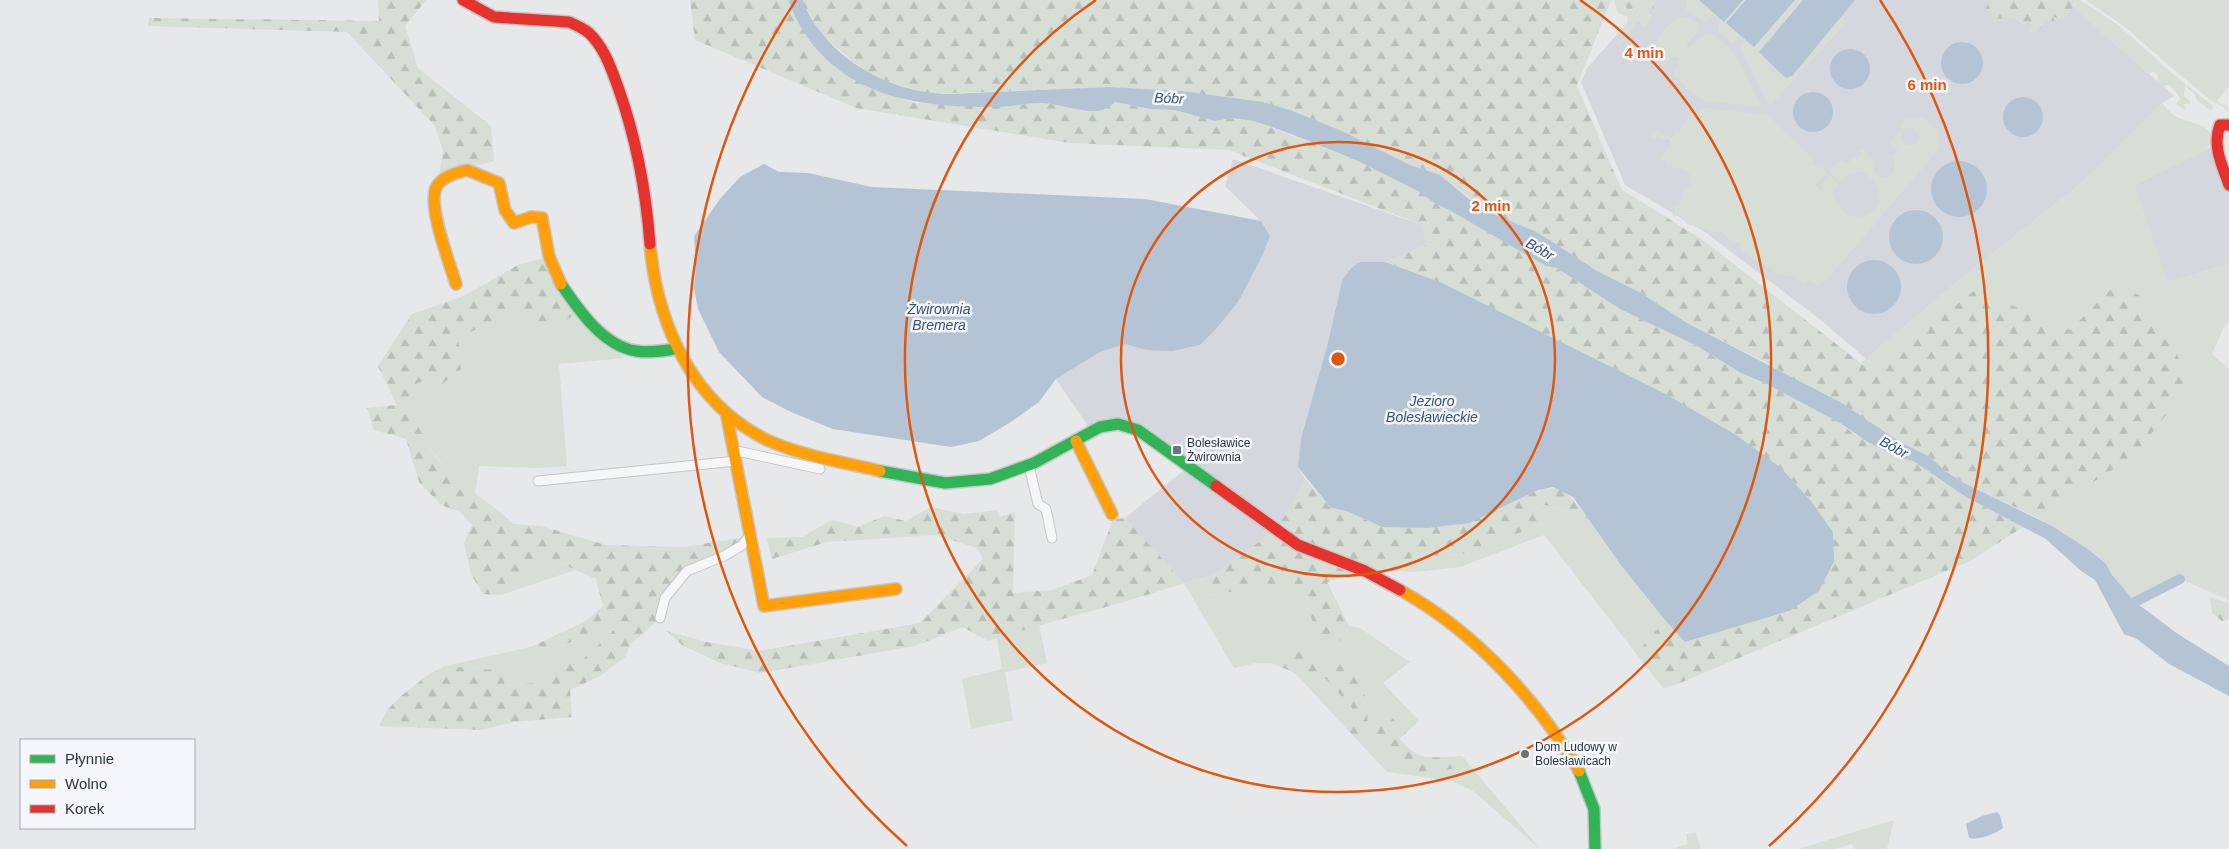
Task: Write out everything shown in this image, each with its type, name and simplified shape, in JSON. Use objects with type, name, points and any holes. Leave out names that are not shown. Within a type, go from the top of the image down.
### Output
[{"type":"street","points":[[464,0],[488,15],[497,18],[548,19],[578,25],[590,34],[603,52],[619,89],[636,143],[644,186],[655,281],[675,349],[705,392],[726,412],[754,432],[800,453],[922,479],[956,482],[978,481],[1030,466],[1105,425],[1127,425],[1148,436],[1298,544],[1365,570],[1427,606],[1502,668],[1546,719],[1565,746],[1587,787],[1594,809],[1596,849]]},
{"type":"street","points":[[2229,125],[2220,125],[2215,133],[2216,143],[2229,184]]},
{"type":"street","points":[[456,284],[442,239],[433,195],[435,188],[443,180],[467,170],[499,183],[509,219],[514,222],[536,216],[542,218],[549,256],[555,271],[575,305],[609,339],[630,350],[650,352],[675,349]]},
{"type":"street","points":[[726,412],[764,606],[896,589]]},
{"type":"street","points":[[1076,441],[1112,514]]},
{"type":"street","points":[[538,481],[735,455],[820,469]]},
{"type":"street","points":[[1030,466],[1038,504],[1046,509],[1052,538]]},
{"type":"street","points":[[660,618],[665,598],[686,571],[724,556],[741,546],[750,536]]},
{"type":"shaded area","points":[[1648,0],[2038,0],[2074,7],[2081,11],[2082,15],[2174,96],[2162,103],[2078,186],[1959,280],[1866,359],[1822,321],[1705,232],[1625,185],[1581,82],[1587,68]]},
{"type":"shaded area","points":[[2216,143],[2229,185],[2229,264],[2167,282],[2134,185],[2205,151]]},
{"type":"shaded area","points":[[1233,159],[1422,225],[1427,245],[1385,262],[1360,262],[1342,281],[1298,467],[1306,480],[1276,530],[1213,575],[1184,583],[1125,518],[1188,467],[1127,425],[1092,432],[1056,379],[1100,352],[1125,344],[1146,350],[1200,345],[1238,302],[1270,236],[1261,221],[1225,186]]},
{"type":"green space","points":[[378,0],[426,0],[405,26],[418,68],[491,126],[494,161],[439,176],[443,151],[435,126],[347,32],[148,26],[149,18],[379,21]]},
{"type":"green space","points":[[690,0],[788,0],[802,28],[826,59],[871,88],[915,103],[1000,106],[1044,103],[1075,106],[1091,110],[1105,110],[1114,102],[1151,109],[1175,110],[1216,121],[1233,118],[1254,121],[1356,160],[1418,191],[1546,266],[1557,268],[1620,309],[1697,346],[1741,373],[1767,384],[1840,423],[1854,434],[1915,462],[1966,497],[2023,527],[1970,561],[1675,685],[1640,649],[1665,620],[1686,642],[1789,611],[1833,532],[1811,501],[1780,467],[1662,392],[1440,282],[1385,262],[1427,245],[1422,225],[1229,150],[1070,143],[856,108],[695,40]]},
{"type":"green space","points":[[803,0],[1611,0],[1577,86],[1622,190],[1703,240],[1872,372],[1975,290],[2070,330],[2114,286],[2139,295],[2193,380],[2135,455],[2038,518],[1964,483],[1945,471],[1930,457],[1900,442],[1767,363],[1687,323],[1641,293],[1596,271],[1537,232],[1488,212],[1440,175],[1410,165],[1342,131],[1290,110],[1264,103],[1182,91],[1110,87],[930,94],[879,79],[855,63],[824,37],[804,6]]},
{"type":"green space","points":[[1614,0],[1630,0],[1629,11],[1645,5],[1649,7],[1647,10],[1653,17],[1647,26],[1643,27],[1640,22],[1637,22],[1626,40],[1619,45],[1615,43],[1617,40],[1615,39],[1624,39],[1623,35],[1619,35],[1624,28],[1623,26],[1627,23],[1628,17],[1618,14]]},
{"type":"green space","points":[[1630,0],[1655,0],[1653,10],[1645,5],[1644,14],[1638,14],[1635,8],[1628,11],[1625,4]]},
{"type":"green space","points":[[1686,0],[1699,0],[1716,15],[1711,19],[1701,20],[1686,10]]},
{"type":"green space","points":[[1743,0],[1746,0],[1726,23],[1740,35],[1732,44],[1718,31],[1721,19],[1724,21]]},
{"type":"green space","points":[[1795,0],[1803,0],[1759,52],[1772,66],[1768,70],[1773,67],[1784,78],[1792,76],[1840,17],[1846,23],[1770,106],[1740,49],[1742,47],[1740,45],[1745,40],[1754,47]]},
{"type":"green space","points":[[1979,0],[2076,0],[2070,12],[2064,18],[2061,20],[2053,16],[2055,24],[2051,24],[2049,19],[2037,32],[2028,32],[2032,24],[2021,24],[2014,17],[1995,19],[1985,8],[1991,2]]},
{"type":"green space","points":[[2076,0],[2080,0],[2118,25],[2174,75],[2213,106],[2211,111],[2196,99],[2195,94],[2185,86],[2184,96],[2191,102],[2184,104],[2186,110],[2176,104],[2180,98],[2170,85],[2164,87],[2157,81],[2158,75],[2154,71],[2149,74],[2082,15],[2074,7]]},
{"type":"green space","points":[[2086,0],[2229,0],[2229,86],[2217,101],[2229,108],[2229,114],[2225,108],[2209,99],[2125,27]]},
{"type":"green space","points":[[1681,16],[1694,20],[1700,25],[1700,29],[1686,45],[1689,48],[1707,33],[1726,45],[1740,64],[1762,107],[1706,101],[1691,92],[1673,75],[1680,58],[1673,56],[1665,65],[1658,60],[1655,53],[1658,39],[1669,25]]},
{"type":"green space","points":[[2162,103],[2175,116],[2204,127],[2211,135],[2206,151],[2134,185],[2167,282],[2229,264],[2229,323],[2224,327],[2212,354],[2229,369],[2229,600],[2180,579],[2135,602],[2112,575],[2106,564],[2092,551],[2038,518],[2135,455],[2114,286],[2070,330],[1975,291],[1872,373],[1861,363],[1959,280],[2078,186]]},
{"type":"green space","points":[[1707,108],[1768,115],[1814,160],[1812,163],[1817,168],[1820,166],[1827,173],[1816,185],[1821,190],[1823,188],[1820,185],[1826,179],[1829,181],[1827,178],[1830,176],[1838,184],[1832,194],[1841,208],[1853,216],[1866,215],[1873,210],[1879,203],[1878,188],[1873,180],[1860,172],[1848,174],[1839,182],[1829,172],[1841,159],[1847,164],[1853,157],[1857,160],[1862,154],[1859,151],[1861,149],[1875,160],[1873,166],[1877,174],[1881,177],[1890,176],[1895,166],[1891,157],[1898,149],[1890,143],[1901,130],[1901,140],[1906,145],[1915,144],[1919,139],[1918,133],[1914,129],[1904,130],[1899,126],[1905,119],[1922,117],[1938,130],[1940,148],[1826,281],[1817,285],[1809,280],[1805,285],[1795,277],[1777,275],[1774,269],[1767,268],[1767,265],[1751,259],[1748,253],[1741,252],[1740,243],[1730,240],[1721,231],[1713,233],[1699,226],[1695,227],[1693,224],[1692,226],[1686,223],[1678,212],[1675,217],[1672,215],[1675,210],[1672,206],[1679,205],[1684,193],[1681,192],[1691,185],[1690,175],[1685,170],[1668,167],[1665,160],[1659,161],[1663,152],[1666,153],[1671,142],[1667,138],[1664,141],[1657,136],[1654,140],[1650,137],[1657,133],[1656,130],[1658,129],[1660,133],[1673,138],[1676,130],[1679,134],[1689,116]]},
{"type":"green space","points":[[549,257],[581,311],[546,332],[516,313],[458,337],[461,369],[441,385],[427,379],[414,385],[408,405],[437,459],[458,481],[498,510],[513,524],[541,526],[606,545],[684,547],[750,536],[678,579],[660,618],[631,644],[625,657],[600,676],[570,690],[572,717],[513,722],[482,730],[379,726],[388,709],[401,696],[428,675],[445,666],[507,671],[504,685],[537,683],[551,672],[572,660],[580,662],[620,624],[589,633],[533,660],[531,647],[586,621],[603,606],[596,579],[540,554],[511,578],[501,595],[483,594],[471,574],[464,543],[472,525],[460,512],[441,505],[419,482],[406,439],[374,430],[367,408],[397,405],[378,366],[412,314],[464,296],[518,265]]},
{"type":"green space","points":[[581,311],[607,344],[625,358],[559,364],[567,466],[537,468],[479,466],[475,495],[448,473],[423,438],[407,405],[414,385],[427,379],[458,337],[516,313],[546,332]]},
{"type":"green space","points":[[1306,480],[1330,507],[1349,512],[1382,527],[1518,499],[1531,493],[1551,488],[1565,493],[1588,519],[1542,504],[1543,524],[1462,554],[1414,557],[1382,570],[1353,573],[1327,582],[1349,626],[1342,640],[1317,644],[1307,597],[1284,584],[1210,595],[1192,581],[1213,575],[1276,530]]},
{"type":"green space","points":[[1541,504],[1588,519],[1620,564],[1665,620],[1640,649],[1675,685],[1663,688],[1544,535],[1460,567],[1415,572],[1382,570],[1414,557],[1462,554],[1543,524]]},
{"type":"green space","points":[[931,507],[964,514],[997,510],[999,517],[1015,512],[1013,593],[1053,590],[1092,575],[1113,519],[1125,518],[1184,583],[988,641],[963,627],[915,646],[760,673],[720,663],[682,645],[667,631],[706,642],[759,651],[920,623],[983,559],[977,548],[935,535],[827,542],[772,559],[767,538],[802,537],[832,520],[858,527],[884,516],[906,521]]},
{"type":"green space","points":[[540,554],[575,570],[501,595],[511,578]]},
{"type":"green space","points":[[1192,581],[1210,595],[1284,584],[1307,597],[1342,640],[1349,626],[1360,628],[1410,662],[1383,683],[1419,721],[1399,739],[1421,756],[1434,758],[1462,756],[1540,849],[1473,791],[1452,781],[1387,772],[1295,673],[1272,663],[1256,663],[1234,668],[1184,583]]},
{"type":"green space","points":[[2210,597],[2229,603],[2229,619],[2222,621],[2212,613]]},
{"type":"green space","points":[[621,623],[580,662],[551,672],[537,683],[504,685],[507,671],[445,666],[531,647],[533,659],[589,633]]},
{"type":"green space","points":[[1039,625],[1047,663],[1005,672],[1013,720],[971,729],[962,679],[1002,669],[997,638]]},
{"type":"green space","points":[[1300,650],[1307,664],[1337,658],[1361,678],[1367,707],[1368,727],[1391,716],[1406,733],[1399,739],[1412,751],[1428,757],[1452,757],[1455,768],[1419,776],[1399,758],[1381,737],[1358,740],[1345,727],[1353,709],[1326,679],[1295,673],[1272,663]]},
{"type":"green space","points":[[1894,820],[1887,849],[1854,849],[1852,844],[1835,849],[1798,849]]},
{"type":"green space","points":[[1696,833],[1701,849],[1673,849],[1688,844],[1686,834]]},
{"type":"water","name":"Bóbr","points":[[788,0],[803,0],[815,24],[827,39],[857,65],[892,83],[911,89],[950,94],[1110,87],[1182,91],[1263,102],[1290,110],[1342,131],[1410,165],[1440,175],[1488,212],[1537,232],[1597,271],[1641,293],[1687,323],[1840,402],[1900,442],[1930,457],[1945,471],[1964,483],[2052,526],[2091,551],[2106,564],[2112,575],[2135,602],[2178,634],[2229,666],[2229,696],[2169,664],[2137,639],[2124,634],[2095,580],[2081,571],[2046,539],[1966,497],[1915,462],[1889,453],[1868,442],[1840,423],[1767,384],[1741,373],[1697,346],[1620,309],[1557,268],[1546,266],[1433,202],[1418,191],[1356,160],[1254,121],[1233,118],[1215,121],[1175,110],[1151,109],[1115,102],[1099,111],[1041,103],[1002,107],[963,107],[931,104],[901,98],[872,89],[846,75],[823,56],[804,31]]},
{"type":"water","points":[[1699,0],[1743,0],[1724,22]]},
{"type":"water","points":[[1746,0],[1795,0],[1754,47],[1726,23]]},
{"type":"water","points":[[1803,0],[1855,0],[1792,76],[1786,78],[1759,52]]},
{"type":"water","points":[[1962,42],[1977,48],[1983,63],[1977,78],[1962,84],[1947,78],[1941,63],[1947,48]]},
{"type":"water","points":[[1854,49],[1861,52],[1867,58],[1870,69],[1869,77],[1861,86],[1854,89],[1846,89],[1839,86],[1831,77],[1830,65],[1833,58],[1842,50]]},
{"type":"water","points":[[1813,92],[1827,98],[1833,112],[1827,126],[1813,132],[1799,126],[1793,112],[1799,98]]},
{"type":"water","points":[[2027,97],[2034,100],[2040,106],[2043,117],[2042,125],[2034,134],[2027,137],[2019,137],[2012,134],[2004,125],[2003,113],[2006,106],[2015,98]]},
{"type":"water","points":[[1959,161],[1970,163],[1979,169],[1985,178],[1987,189],[1985,200],[1979,209],[1970,215],[1959,217],[1948,215],[1939,209],[1933,200],[1931,189],[1933,178],[1939,169],[1948,163]]},
{"type":"water","name":"Żwirownia Bremera","points":[[764,164],[779,172],[808,173],[872,187],[1145,199],[1261,221],[1270,236],[1262,256],[1238,302],[1200,345],[1172,351],[1146,350],[1125,344],[1100,352],[1056,379],[1039,402],[1011,422],[979,441],[951,447],[833,429],[791,412],[762,397],[719,352],[698,309],[694,288],[696,266],[694,236],[720,199],[740,177]]},
{"type":"water","points":[[1911,210],[1921,210],[1931,214],[1939,222],[1943,237],[1939,252],[1931,260],[1921,264],[1911,264],[1901,260],[1893,252],[1889,242],[1889,232],[1893,222],[1901,214]]},
{"type":"water","points":[[1869,260],[1879,260],[1893,268],[1899,277],[1901,287],[1899,297],[1893,306],[1879,314],[1869,314],[1859,309],[1852,302],[1847,292],[1847,282],[1852,272],[1859,265]]},
{"type":"water","name":"Jezioro Bolesławieckie","points":[[1360,262],[1385,262],[1440,282],[1662,392],[1736,435],[1780,467],[1811,501],[1833,532],[1834,561],[1819,591],[1789,611],[1685,642],[1620,564],[1573,497],[1553,487],[1538,490],[1469,523],[1428,528],[1382,527],[1349,512],[1330,507],[1298,467],[1301,439],[1327,346],[1342,281],[1351,268]]},
{"type":"water","points":[[1997,812],[2000,815],[2003,828],[1982,837],[1969,838],[1966,824],[1982,816]]},
{"type":"waterway","points":[[2135,602],[2180,579]]},
{"type":"traffic: fast","points":[[561,284],[592,325],[613,342],[624,348],[641,352],[675,349]]},
{"type":"traffic: fast","points":[[880,471],[945,483],[990,479],[1034,463],[1100,427],[1118,424],[1138,430],[1216,486]]},
{"type":"traffic: fast","points":[[1579,771],[1594,809],[1595,849]]},
{"type":"traffic: slow","points":[[456,284],[440,234],[434,206],[434,194],[437,186],[443,180],[450,175],[467,170],[499,183],[505,210],[514,223],[531,217],[542,218],[549,256],[561,284]]},
{"type":"traffic: slow","points":[[650,244],[654,274],[670,331],[683,358],[699,383],[718,405],[741,424],[780,446],[880,471]]},
{"type":"traffic: slow","points":[[726,412],[764,606],[896,589]]},
{"type":"traffic: slow","points":[[1076,441],[1112,514]]},
{"type":"traffic: slow","points":[[1400,590],[1453,625],[1502,669],[1544,718],[1579,771]]},
{"type":"traffic: jam","points":[[463,0],[494,17],[569,22],[589,33],[594,39],[610,65],[630,125],[643,184],[650,244]]},
{"type":"traffic: jam","points":[[2229,125],[2220,125],[2217,140],[2217,148],[2229,185]]},
{"type":"traffic: jam","points":[[1216,486],[1298,545],[1365,571],[1400,590]]},
{"type":"place","name":"Bolesławice Żwirownia","points":[[1177,450]]},
{"type":"place","name":"Dom Ludowy w Bolesławicach","points":[[1525,754]]}]
